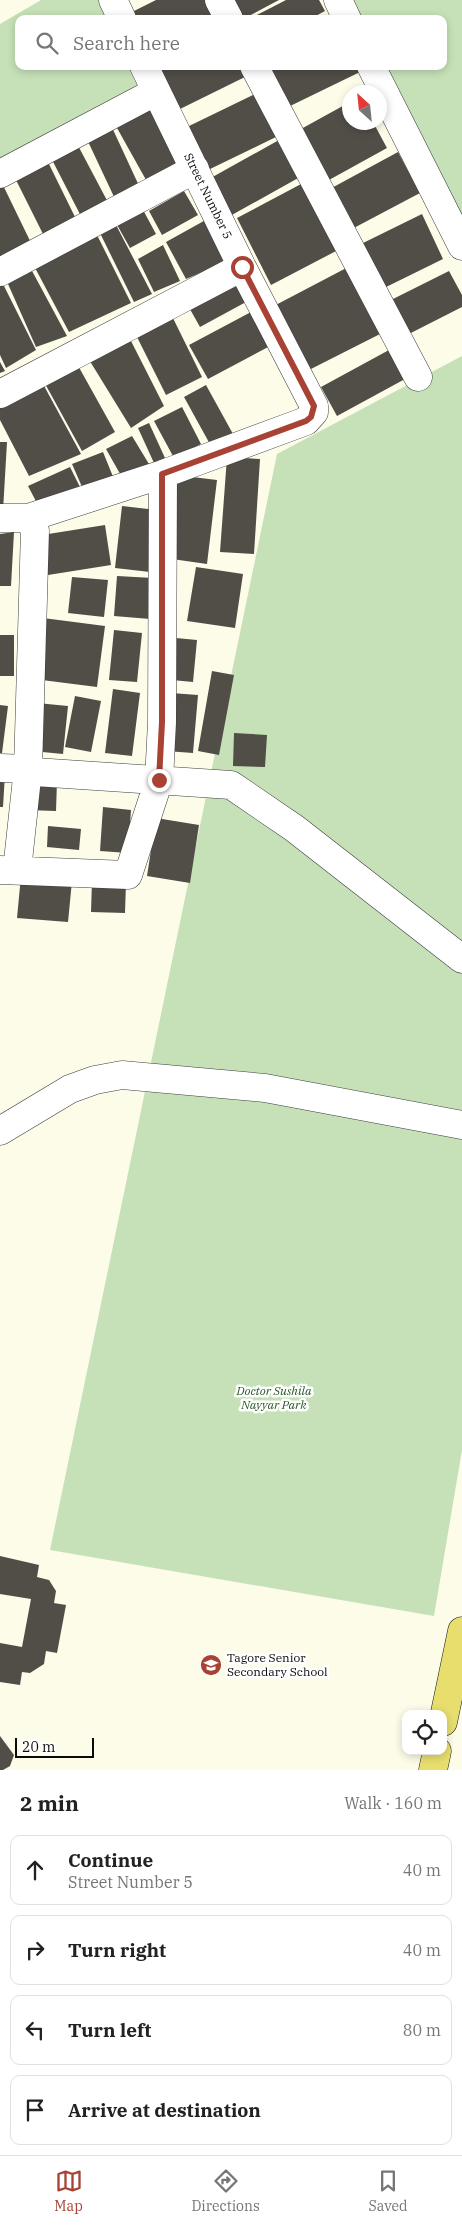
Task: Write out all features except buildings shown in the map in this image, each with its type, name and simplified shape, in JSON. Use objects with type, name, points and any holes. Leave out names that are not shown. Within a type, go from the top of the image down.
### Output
[{"type":"main road","points":[[446,1710],[462,1631]]},
{"type":"main road","points":[[433,1770],[436,1755]]},
{"type":"street","points":[[219,0],[227,15]]},
{"type":"street","points":[[338,0],[345,15]]},
{"type":"street","name":"Street Number 5","points":[[146,70],[242,267],[314,406],[311,417],[306,421],[162,474]]},
{"type":"street","points":[[256,70],[418,377]]},
{"type":"street","points":[[373,70],[462,246]]},
{"type":"street","points":[[0,174],[155,92]]},
{"type":"street","points":[[0,272],[195,169]]},
{"type":"street","points":[[0,394],[242,267]]},
{"type":"street","points":[[0,518],[28,518],[162,474],[162,722],[159,780],[128,875],[8,870],[28,768],[35,530],[28,518]]},
{"type":"street","points":[[0,768],[28,768],[35,772],[231,785],[294,828],[462,959]]},
{"type":"street","points":[[0,1131],[70,1089],[95,1080],[122,1075],[265,1088],[462,1126]]},
{"type":"green space","points":[[41,0],[99,0],[106,15],[15,15]]},
{"type":"green space","points":[[339,0],[462,0],[462,249],[387,97],[387,85],[381,85],[374,70],[447,70],[447,15],[347,15]]},
{"type":"green space","points":[[15,15],[15,70],[133,70],[140,86],[0,158],[0,24]]},
{"type":"green space","name":"Doctor Sushila Nayyar Park","points":[[462,356],[462,1450],[434,1616],[50,1550],[277,454]]},
{"type":"place","name":"Tagore Senior Secondary School","points":[[211,1665]]},
{"type":"route","points":[[159,780],[162,722],[162,474],[306,421],[314,412],[314,406],[242,267]]}]
